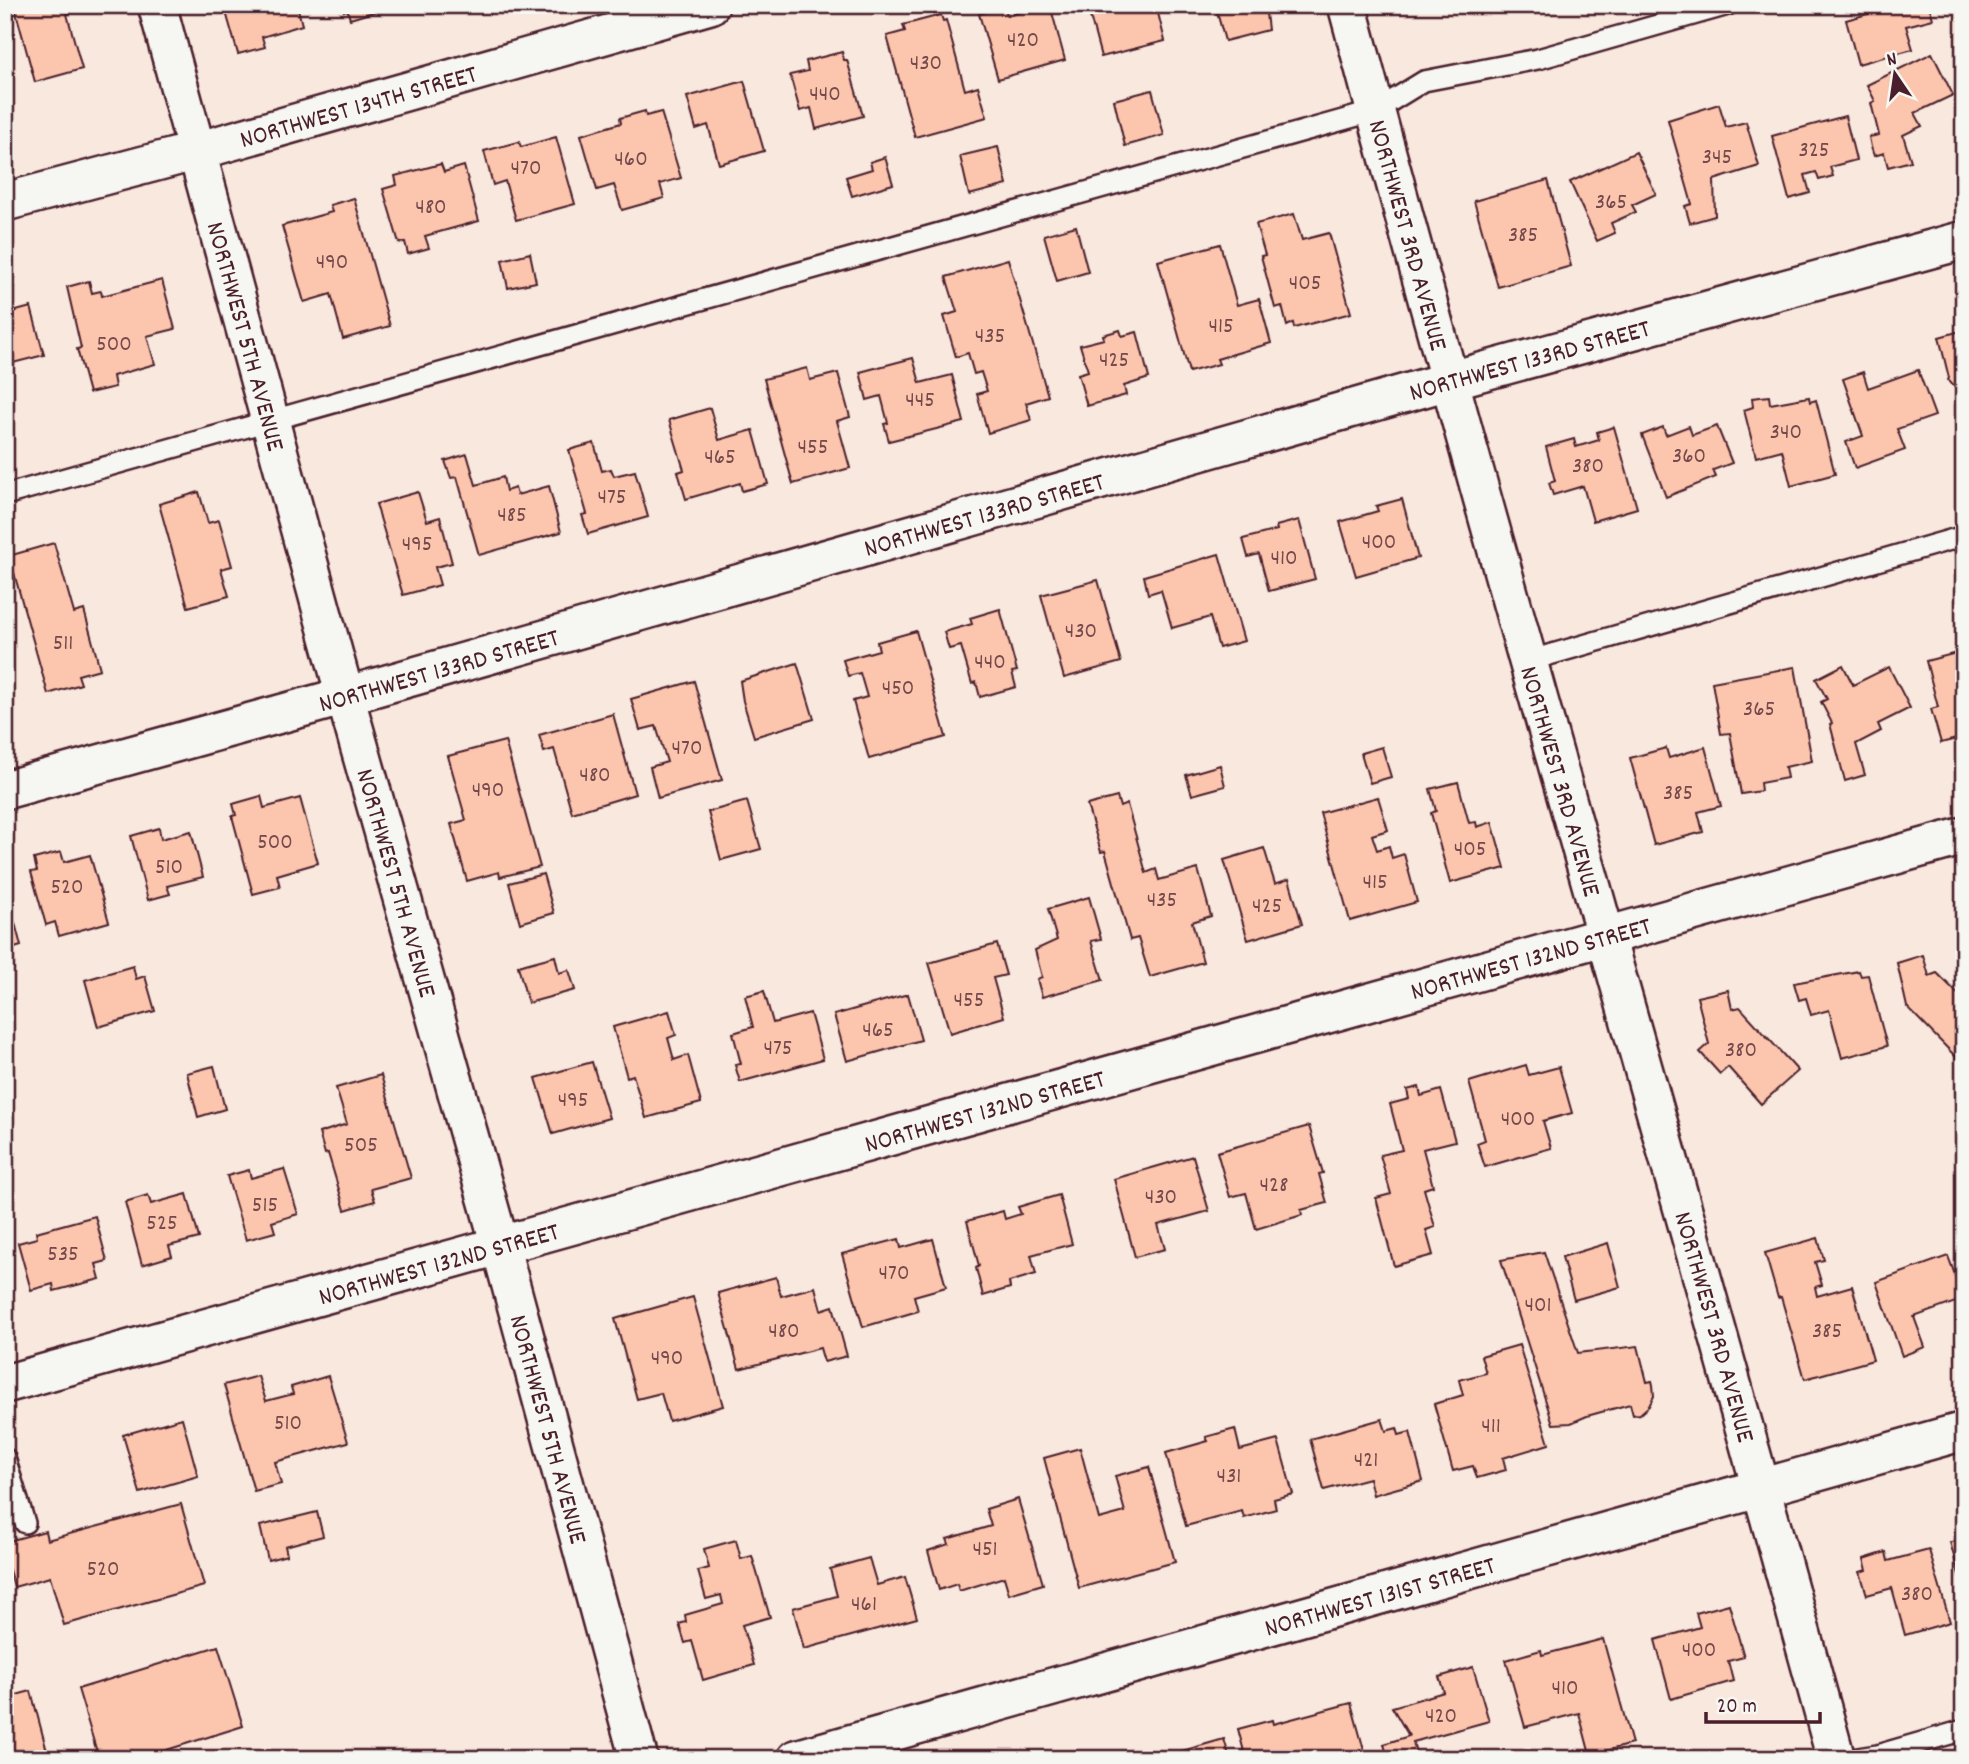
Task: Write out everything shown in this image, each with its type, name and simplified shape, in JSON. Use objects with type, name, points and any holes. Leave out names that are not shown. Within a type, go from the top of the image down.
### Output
[{"type":"street","name":"NORTHWEST 5TH AVENUE","points":[[157,5],[345,696],[500,1245],[639,1759]]},
{"type":"street","name":"NORTHWEST 134TH STREET","points":[[5,202],[197,151],[710,5]]},
{"type":"street","name":"NORTHWEST 3RD AVENUE","points":[[1347,5],[1448,381],[1607,934],[1836,1759]]},
{"type":"street","name":"NORTHWEST 133RD STREET","points":[[5,790],[345,696],[1448,381],[1964,240]]},
{"type":"street","name":"NORTHWEST 132ND STREET","points":[[5,1384],[1964,836]]},
{"type":"street","name":"NORTHWEST 131ST STREET","points":[[796,1759],[1964,1431]]},
{"type":"lane","points":[[5,495],[1375,111],[1424,81],[1538,59],[1728,5]]},
{"type":"lane","points":[[1528,660],[1964,536]]},
{"type":"lane","points":[[5,1458],[25,1523]]},
{"type":"lane","points":[[1851,1759],[1877,1755],[1964,1730]]},
{"type":"building","points":[[14,5],[72,5],[74,12],[67,14],[82,69],[35,82]]},
{"type":"building","points":[[224,5],[297,5],[302,25],[262,37],[265,47],[238,54]]},
{"type":"building","points":[[342,5],[376,5],[377,11],[350,19],[347,9],[344,11]]},
{"type":"building","points":[[1050,5],[1065,60],[998,79],[979,14],[1005,7],[1007,16],[1025,11],[1024,6]]},
{"type":"building","points":[[1087,5],[1156,5],[1165,41],[1101,57]]},
{"type":"building","points":[[1215,5],[1265,5],[1268,30],[1225,41]]},
{"type":"building","points":[[1900,5],[1929,5],[1933,19],[1906,26],[1913,49],[1858,64],[1846,20]]},
{"type":"building","points":[[941,15],[943,21],[946,20],[965,90],[978,86],[987,117],[915,137],[887,36],[905,31],[903,25]]},
{"type":"building","points":[[842,52],[844,60],[847,60],[863,116],[816,129],[811,108],[800,111],[790,75],[808,71],[806,61]]},
{"type":"building","points":[[1932,53],[1953,95],[1915,113],[1922,126],[1903,135],[1911,161],[1888,167],[1884,153],[1874,156],[1871,147],[1869,137],[1879,135],[1871,103],[1875,101],[1867,85]]},
{"type":"building","points":[[744,81],[764,151],[719,164],[708,125],[696,129],[687,97]]},
{"type":"building","points":[[1152,90],[1164,135],[1125,146],[1114,100]]},
{"type":"building","points":[[1719,104],[1726,127],[1746,122],[1759,166],[1714,180],[1715,216],[1690,223],[1685,206],[1692,204],[1668,120]]},
{"type":"building","points":[[645,111],[646,116],[661,112],[681,178],[660,184],[664,198],[622,210],[614,185],[597,190],[581,135],[621,123],[620,118]]},
{"type":"building","points":[[1845,116],[1856,160],[1830,167],[1833,176],[1819,180],[1816,172],[1805,175],[1810,193],[1789,199],[1772,136]]},
{"type":"building","points":[[556,137],[575,204],[516,220],[505,181],[493,185],[484,151],[519,142],[521,147]]},
{"type":"building","points":[[998,147],[1007,185],[969,195],[960,156]]},
{"type":"building","points":[[1636,152],[1656,194],[1632,205],[1636,212],[1611,223],[1615,233],[1597,241],[1570,182]]},
{"type":"building","points":[[885,157],[893,184],[852,196],[846,177],[872,169],[870,162]]},
{"type":"building","points":[[441,164],[444,172],[464,166],[479,221],[425,236],[429,248],[408,254],[405,242],[399,243],[383,189],[397,185],[395,176]]},
{"type":"building","points":[[1548,180],[1571,266],[1498,287],[1474,201]]},
{"type":"building","points":[[354,198],[390,326],[343,339],[331,294],[304,302],[282,226],[332,212],[330,205]]},
{"type":"building","points":[[1294,214],[1302,240],[1329,233],[1351,313],[1294,328],[1293,323],[1287,326],[1282,306],[1275,308],[1261,256],[1265,255],[1256,224]]},
{"type":"building","points":[[1076,226],[1088,272],[1057,281],[1044,235]]},
{"type":"building","points":[[1220,244],[1237,305],[1259,299],[1271,343],[1217,359],[1219,364],[1189,372],[1158,261]]},
{"type":"building","points":[[530,253],[536,282],[508,288],[502,260]]},
{"type":"building","points":[[1008,259],[1048,396],[1026,403],[1031,420],[988,433],[977,394],[987,391],[981,372],[974,374],[968,353],[956,357],[944,316],[957,312],[946,277]]},
{"type":"building","points":[[162,280],[175,329],[147,336],[155,364],[113,376],[115,387],[89,393],[77,349],[81,348],[67,287],[89,281],[92,293],[101,291],[102,296]]},
{"type":"building","points":[[31,307],[44,355],[5,365],[5,314]]},
{"type":"building","points":[[1120,330],[1122,336],[1137,332],[1149,378],[1124,386],[1126,395],[1087,406],[1078,374],[1088,371],[1080,345],[1104,339],[1103,335]]},
{"type":"building","points":[[1964,330],[1964,397],[1948,380],[1939,337]]},
{"type":"building","points":[[913,358],[920,383],[952,375],[964,422],[889,441],[884,424],[888,423],[881,396],[867,400],[860,372]]},
{"type":"building","points":[[807,368],[810,380],[838,373],[850,417],[837,421],[850,468],[793,484],[764,379]]},
{"type":"building","points":[[1918,370],[1935,416],[1897,429],[1905,450],[1855,468],[1846,442],[1863,436],[1843,379],[1863,372],[1868,388]]},
{"type":"building","points":[[1769,396],[1770,404],[1809,397],[1810,402],[1816,400],[1835,474],[1791,486],[1782,450],[1756,457],[1744,410],[1753,407],[1752,398]]},
{"type":"building","points":[[710,408],[719,440],[753,430],[768,484],[742,491],[740,483],[686,499],[678,472],[684,470],[669,420]]},
{"type":"building","points":[[1689,426],[1692,435],[1717,426],[1732,463],[1713,470],[1716,477],[1666,497],[1642,435],[1663,427],[1666,435]]},
{"type":"building","points":[[1614,427],[1637,508],[1593,521],[1583,486],[1553,495],[1549,483],[1555,481],[1546,447],[1574,439],[1576,447],[1599,440],[1597,432]]},
{"type":"building","points":[[594,443],[602,471],[611,469],[614,476],[635,471],[648,517],[588,534],[582,515],[587,514],[569,450]]},
{"type":"building","points":[[467,454],[476,485],[503,477],[506,491],[515,488],[517,495],[549,486],[561,532],[479,555],[457,477],[451,478],[445,461]]},
{"type":"building","points":[[199,492],[208,523],[219,520],[232,566],[221,569],[229,596],[188,607],[159,504]]},
{"type":"building","points":[[418,492],[427,521],[440,517],[452,563],[435,567],[440,585],[403,595],[376,504]]},
{"type":"building","points":[[1402,499],[1418,558],[1356,576],[1340,522],[1378,511],[1376,506]]},
{"type":"building","points":[[1299,520],[1315,579],[1269,591],[1259,554],[1248,557],[1243,539],[1277,530],[1276,526]]},
{"type":"building","points":[[54,543],[74,613],[84,610],[100,669],[78,675],[81,684],[48,694],[14,573],[5,575],[5,557]]},
{"type":"building","points":[[1219,554],[1244,641],[1219,648],[1210,617],[1172,628],[1161,590],[1148,594],[1144,576]]},
{"type":"building","points":[[1098,580],[1121,662],[1064,678],[1041,595]]},
{"type":"building","points":[[1000,609],[1017,671],[1012,672],[1016,687],[980,697],[976,682],[972,684],[961,646],[949,649],[944,632],[972,624],[970,618]]},
{"type":"building","points":[[916,631],[946,737],[869,759],[853,701],[867,697],[860,673],[848,676],[843,660],[879,650],[877,642]]},
{"type":"building","points":[[1964,651],[1964,737],[1941,743],[1931,709],[1938,707],[1926,661]]},
{"type":"building","points":[[797,663],[814,719],[754,737],[740,681]]},
{"type":"building","points":[[1843,665],[1853,685],[1889,667],[1910,708],[1878,724],[1881,731],[1856,744],[1865,775],[1845,781],[1830,724],[1832,723],[1821,702],[1827,699],[1816,679]]},
{"type":"building","points":[[1795,667],[1812,761],[1785,767],[1787,778],[1760,783],[1761,791],[1741,794],[1730,733],[1721,734],[1712,682]]},
{"type":"building","points":[[694,681],[722,780],[658,798],[650,767],[667,762],[656,726],[640,730],[631,699]]},
{"type":"building","points":[[613,714],[635,794],[572,813],[554,749],[544,752],[539,735]]},
{"type":"building","points":[[505,741],[540,867],[500,877],[499,872],[467,881],[451,824],[466,820],[448,756]]},
{"type":"building","points":[[1382,747],[1391,777],[1370,783],[1361,753]]},
{"type":"building","points":[[1705,747],[1721,806],[1698,812],[1703,832],[1654,845],[1630,758],[1666,748],[1669,758]]},
{"type":"building","points":[[1220,765],[1225,786],[1192,795],[1186,775]]},
{"type":"building","points":[[1458,782],[1469,823],[1476,822],[1477,827],[1492,822],[1505,868],[1450,883],[1431,813],[1436,811],[1430,789]]},
{"type":"building","points":[[261,796],[264,808],[300,798],[318,863],[277,875],[280,887],[253,894],[232,816],[236,815],[233,804]]},
{"type":"building","points":[[1117,797],[1120,807],[1127,804],[1146,873],[1156,869],[1159,880],[1198,869],[1211,916],[1192,922],[1203,962],[1150,977],[1138,938],[1130,940],[1105,851],[1101,852],[1087,805]]},
{"type":"building","points":[[1378,797],[1388,830],[1372,835],[1377,850],[1389,846],[1392,858],[1404,854],[1417,902],[1350,921],[1320,813]]},
{"type":"building","points":[[747,801],[761,849],[721,860],[708,812]]},
{"type":"building","points":[[159,828],[161,839],[191,831],[203,877],[167,886],[170,894],[148,900],[131,836]]},
{"type":"building","points":[[1264,848],[1275,884],[1289,879],[1302,924],[1248,940],[1224,860]]},
{"type":"building","points":[[61,852],[64,862],[90,855],[109,922],[59,936],[55,922],[46,925],[31,872],[37,871],[34,859]]},
{"type":"building","points":[[543,874],[554,913],[520,923],[509,883]]},
{"type":"building","points":[[1089,897],[1101,939],[1091,941],[1103,980],[1042,997],[1037,979],[1042,977],[1035,950],[1057,940],[1048,909]]},
{"type":"building","points":[[15,923],[21,946],[5,951],[5,926]]},
{"type":"building","points":[[997,944],[1006,975],[993,978],[1004,1017],[950,1033],[929,963]]},
{"type":"building","points":[[1923,955],[1929,976],[1937,973],[1964,1000],[1964,1057],[1960,1061],[1907,1007],[1897,963]]},
{"type":"building","points":[[555,956],[559,973],[569,970],[575,990],[528,1003],[518,966]]},
{"type":"building","points":[[133,966],[136,979],[145,976],[155,1011],[98,1027],[85,980]]},
{"type":"building","points":[[1859,971],[1861,976],[1868,975],[1887,1046],[1842,1058],[1829,1010],[1811,1015],[1806,998],[1799,1000],[1794,983]]},
{"type":"building","points":[[1728,990],[1732,1009],[1740,1007],[1798,1071],[1761,1104],[1728,1067],[1720,1074],[1700,1052],[1709,1044],[1697,997]]},
{"type":"building","points":[[764,991],[773,1023],[810,1013],[823,1059],[740,1082],[735,1065],[741,1064],[733,1033],[753,1027],[745,996]]},
{"type":"building","points":[[908,994],[921,1040],[847,1061],[834,1015]]},
{"type":"building","points":[[669,1011],[676,1035],[668,1038],[674,1060],[688,1055],[701,1103],[646,1118],[633,1075],[627,1077],[613,1027]]},
{"type":"building","points":[[592,1062],[609,1118],[553,1134],[536,1078]]},
{"type":"building","points":[[1526,1065],[1529,1075],[1559,1067],[1572,1113],[1543,1121],[1551,1148],[1485,1167],[1477,1143],[1485,1140],[1469,1082]]},
{"type":"building","points":[[214,1066],[225,1109],[198,1117],[187,1073]]},
{"type":"building","points":[[381,1075],[411,1178],[371,1189],[375,1201],[345,1210],[328,1153],[325,1154],[319,1133],[347,1124],[336,1088]]},
{"type":"building","points":[[1419,1087],[1421,1096],[1441,1090],[1455,1141],[1423,1149],[1433,1186],[1424,1189],[1435,1227],[1426,1230],[1433,1255],[1394,1266],[1376,1198],[1391,1194],[1380,1155],[1402,1150],[1390,1104],[1409,1099],[1407,1090]]},
{"type":"building","points":[[1309,1126],[1323,1173],[1319,1174],[1327,1203],[1301,1210],[1302,1215],[1256,1229],[1246,1193],[1230,1197],[1217,1152]]},
{"type":"building","points":[[1193,1156],[1209,1211],[1158,1225],[1165,1249],[1135,1257],[1114,1179]]},
{"type":"building","points":[[284,1169],[298,1214],[272,1222],[275,1232],[246,1240],[227,1176],[249,1170],[251,1178]]},
{"type":"building","points":[[187,1194],[199,1238],[169,1246],[172,1256],[142,1265],[125,1202],[148,1195],[151,1204]]},
{"type":"building","points":[[1059,1195],[1072,1244],[1031,1255],[1036,1274],[1009,1282],[1010,1288],[983,1296],[976,1268],[979,1266],[967,1221],[1003,1211],[1005,1219],[1021,1214],[1018,1207]]},
{"type":"building","points":[[95,1216],[107,1261],[96,1264],[100,1279],[54,1291],[53,1284],[31,1290],[18,1243],[37,1238],[36,1232]]},
{"type":"building","points":[[1818,1238],[1824,1260],[1815,1262],[1822,1285],[1815,1287],[1817,1296],[1852,1286],[1873,1360],[1805,1379],[1765,1253]]},
{"type":"building","points":[[899,1239],[901,1248],[933,1239],[946,1287],[914,1296],[918,1311],[863,1327],[842,1254]]},
{"type":"building","points":[[1608,1243],[1620,1287],[1574,1300],[1562,1257]]},
{"type":"building","points":[[1544,1252],[1578,1353],[1638,1346],[1647,1382],[1652,1381],[1654,1396],[1649,1406],[1640,1414],[1633,1415],[1630,1404],[1571,1423],[1553,1424],[1501,1260]]},
{"type":"building","points":[[1948,1256],[1964,1299],[1914,1317],[1925,1347],[1902,1356],[1876,1282]]},
{"type":"building","points":[[776,1277],[781,1296],[815,1287],[821,1310],[833,1306],[847,1356],[824,1362],[820,1348],[739,1369],[718,1293]]},
{"type":"building","points":[[693,1297],[723,1406],[669,1421],[661,1393],[637,1399],[615,1319]]},
{"type":"building","points":[[1519,1345],[1549,1444],[1503,1458],[1506,1470],[1477,1478],[1473,1466],[1453,1471],[1434,1404],[1463,1395],[1459,1380],[1486,1373],[1481,1356]]},
{"type":"building","points":[[258,1376],[266,1401],[293,1394],[291,1387],[328,1376],[348,1442],[275,1462],[281,1484],[254,1491],[224,1385]]},
{"type":"building","points":[[182,1418],[198,1476],[140,1493],[123,1435]]},
{"type":"building","points":[[1382,1419],[1386,1431],[1397,1428],[1399,1435],[1410,1432],[1423,1481],[1373,1495],[1369,1478],[1324,1490],[1310,1439]]},
{"type":"building","points":[[1235,1429],[1240,1450],[1278,1440],[1293,1494],[1274,1499],[1276,1509],[1244,1518],[1242,1511],[1186,1526],[1166,1453],[1208,1441],[1206,1437]]},
{"type":"building","points":[[1080,1448],[1099,1519],[1125,1512],[1115,1476],[1149,1467],[1175,1562],[1079,1588],[1044,1458]]},
{"type":"building","points":[[1018,1499],[1043,1584],[1009,1594],[1004,1577],[959,1591],[957,1584],[939,1590],[928,1551],[949,1544],[947,1539],[991,1526],[986,1509]]},
{"type":"building","points":[[181,1504],[204,1586],[64,1625],[50,1577],[14,1587],[5,1557],[5,1542],[45,1531],[47,1540]]},
{"type":"building","points":[[317,1512],[323,1536],[285,1546],[287,1555],[268,1560],[260,1526]]},
{"type":"building","points":[[736,1540],[741,1559],[752,1556],[770,1617],[742,1625],[754,1665],[703,1680],[692,1641],[685,1643],[679,1624],[686,1622],[685,1615],[723,1604],[721,1595],[706,1599],[698,1571],[709,1568],[704,1549]]},
{"type":"building","points":[[1964,1540],[1964,1577],[1960,1578],[1950,1542]]},
{"type":"building","points":[[1929,1550],[1950,1622],[1905,1635],[1892,1588],[1867,1595],[1860,1572],[1867,1570],[1864,1559],[1886,1552],[1888,1561]]},
{"type":"building","points":[[869,1558],[877,1585],[905,1577],[917,1618],[804,1649],[793,1608],[837,1596],[830,1569]]},
{"type":"building","points":[[1729,1604],[1744,1657],[1728,1661],[1733,1681],[1671,1699],[1655,1640],[1700,1627],[1696,1613]]},
{"type":"building","points":[[1603,1639],[1632,1744],[1590,1755],[1579,1713],[1525,1727],[1506,1660],[1541,1650],[1542,1655]]},
{"type":"building","points":[[218,1646],[243,1726],[138,1759],[99,1759],[78,1689]]},
{"type":"building","points":[[1473,1667],[1489,1721],[1413,1742],[1418,1759],[1388,1759],[1384,1744],[1409,1736],[1392,1707],[1444,1692],[1439,1677]]},
{"type":"building","points":[[31,1691],[48,1755],[35,1759],[5,1759],[5,1698]]},
{"type":"building","points":[[1351,1703],[1364,1750],[1333,1759],[1246,1759],[1238,1729],[1272,1720],[1273,1724]]},
{"type":"building","points":[[1224,1739],[1230,1759],[1154,1759]]}]
